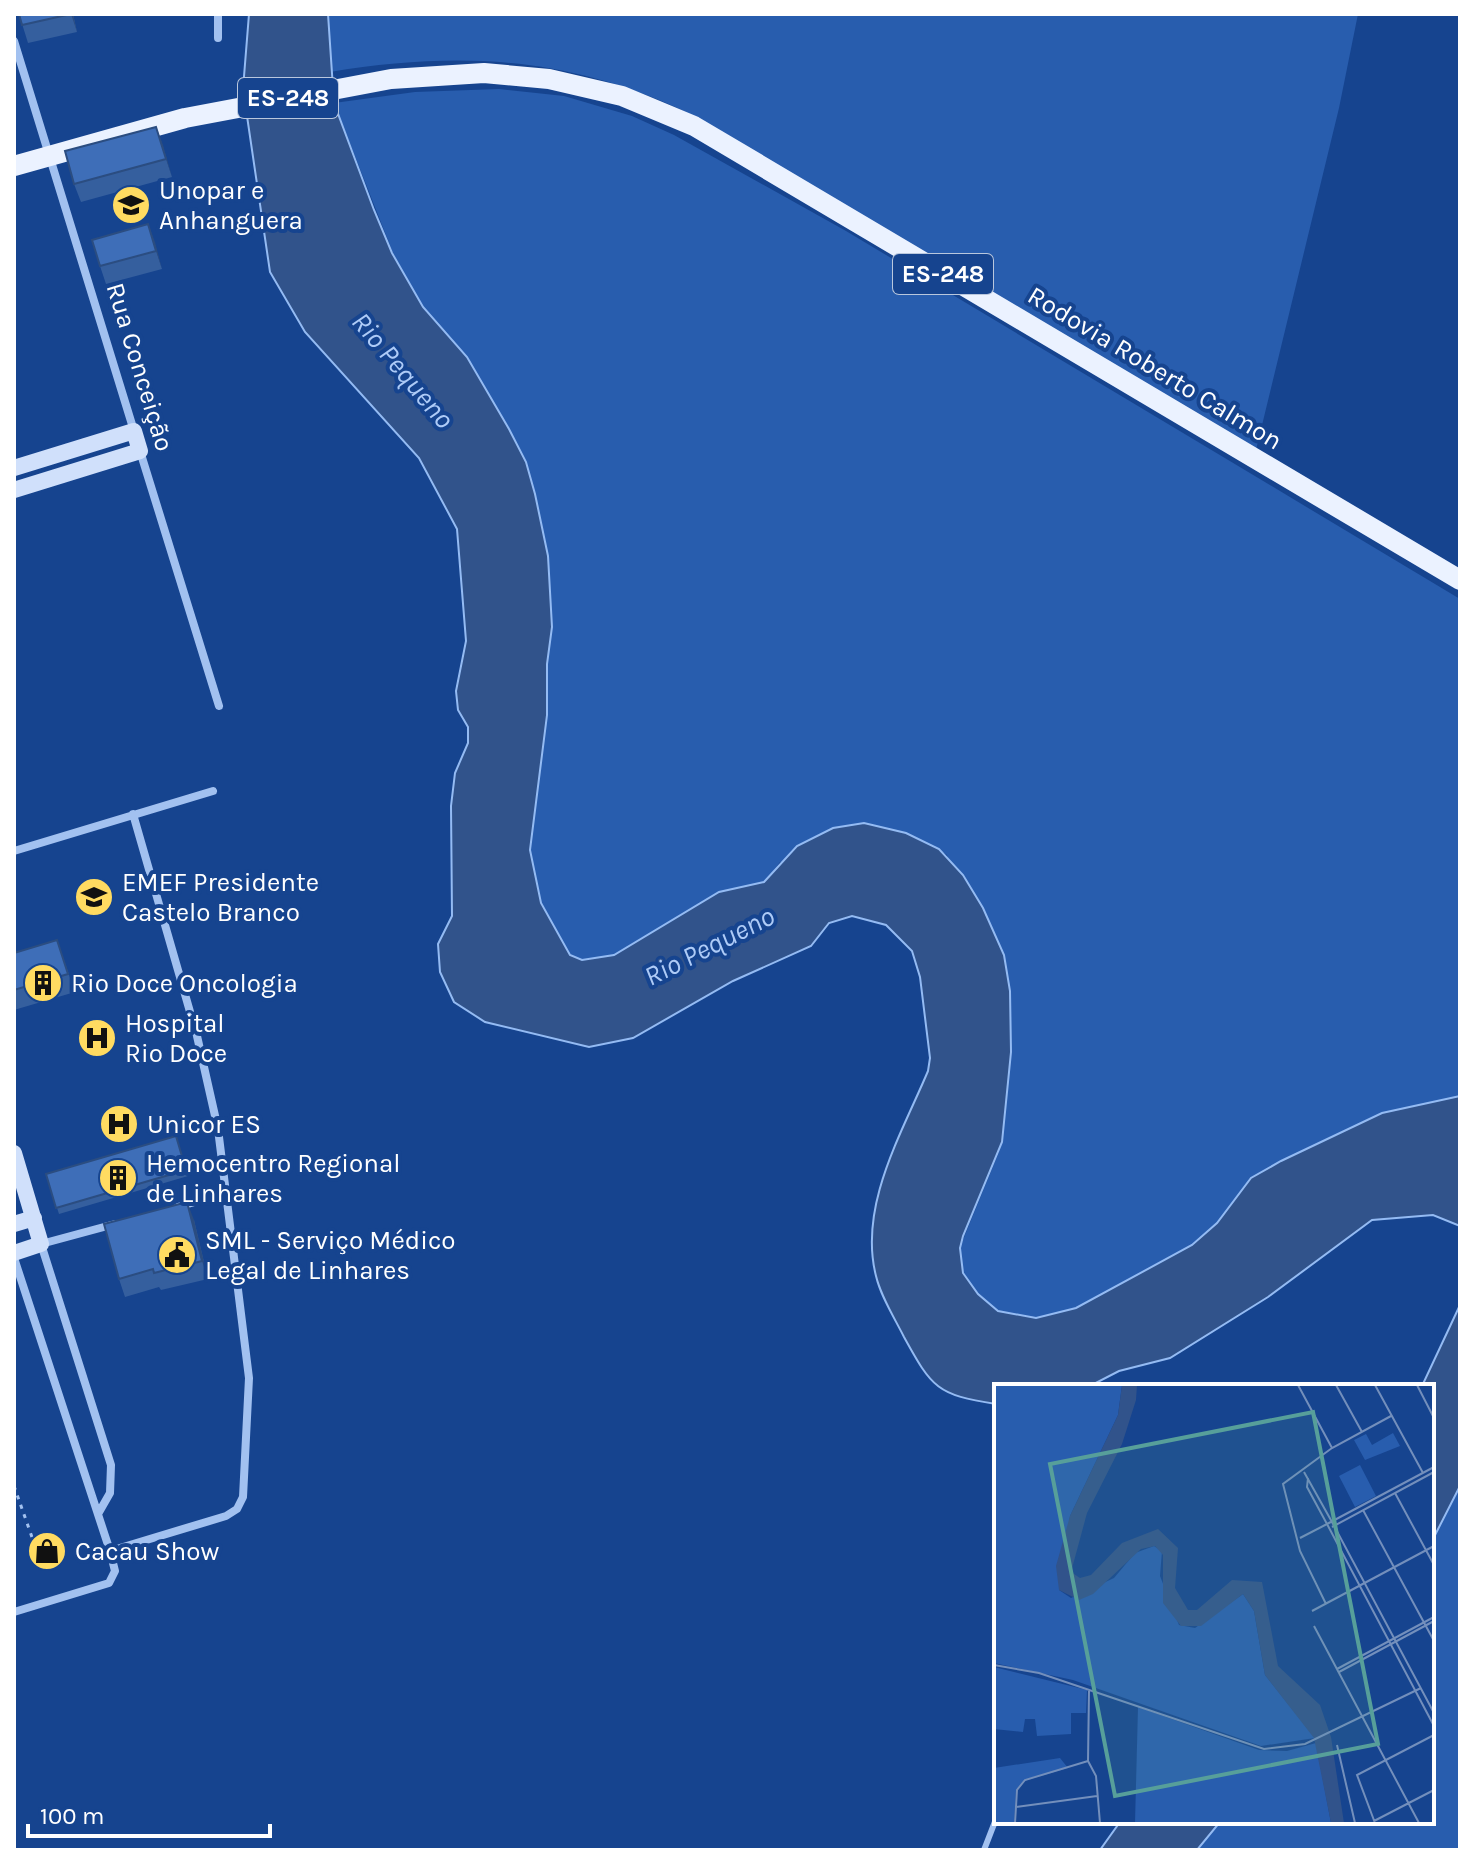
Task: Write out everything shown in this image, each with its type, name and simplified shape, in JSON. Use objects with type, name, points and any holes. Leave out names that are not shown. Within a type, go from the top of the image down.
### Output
[{"type":"main road","name":"Rodovia Roberto Calmon","points":[[50,156],[185,118],[391,79],[484,73],[549,79],[622,96],[694,126],[1460,580]]},
{"type":"main road","name":"ES-248","points":[[14,166],[50,156]]},
{"type":"street","points":[[218,14],[218,38]]},
{"type":"street","name":"Rua Conceição","points":[[14,41],[219,706]]},
{"type":"street","points":[[14,468],[134,431]]},
{"type":"street","points":[[14,490],[140,451]]},
{"type":"street","points":[[14,851],[213,791]]},
{"type":"street","points":[[110,1551],[226,1516],[237,1509],[243,1497],[249,1378],[218,1129],[197,1036],[133,814]]},
{"type":"street","points":[[14,1153],[111,1465],[110,1493],[98,1514]]},
{"type":"street","points":[[172,1208],[201,1200]]},
{"type":"street","points":[[14,1224],[34,1218]]},
{"type":"street","points":[[14,1612],[109,1583],[115,1571],[14,1255],[41,1244],[128,1220]]},
{"type":"lane","points":[[984,1850],[994,1824]]},
{"type":"path","points":[[14,1486],[33,1540]]},
{"type":"shaded area","points":[[328,14],[1358,14],[1339,108],[1255,454],[686,112],[598,79],[511,63],[423,62],[330,72]]},
{"type":"shaded area","points":[[499,89],[564,96],[632,116],[674,135],[846,231],[1460,599],[1460,1096],[1382,1113],[1281,1161],[1251,1178],[1217,1223],[1192,1245],[1076,1308],[1036,1318],[998,1311],[978,1294],[963,1273],[960,1247],[999,1152],[1008,1088],[947,855],[932,845],[780,862],[765,882],[719,892],[614,955],[582,960],[570,955],[541,903],[530,850],[547,715],[547,664],[552,627],[509,429],[467,357],[423,307],[393,253],[334,103],[415,92]]},
{"type":"shaded area","points":[[1460,1486],[1460,1850],[1197,1850],[1218,1824],[1434,1824],[1434,1537]]},
{"type":"water","name":"Rio Pequeno","points":[[249,14],[328,14],[334,103],[392,253],[423,307],[467,357],[526,462],[548,556],[552,627],[547,664],[547,715],[530,850],[541,903],[570,955],[582,960],[614,955],[719,892],[764,882],[797,846],[833,828],[864,823],[906,833],[939,849],[963,875],[983,908],[1004,955],[1010,991],[1011,1052],[1002,1142],[960,1248],[963,1273],[978,1294],[998,1311],[1036,1318],[1076,1308],[1192,1245],[1217,1223],[1251,1178],[1281,1161],[1382,1113],[1460,1096],[1460,1226],[1433,1215],[1372,1220],[1268,1297],[1170,1358],[1119,1371],[1094,1384],[994,1384],[994,1404],[976,1401],[938,1386],[922,1368],[881,1292],[876,1276],[872,1250],[878,1197],[895,1145],[928,1071],[930,1058],[920,977],[912,951],[886,925],[852,916],[829,923],[811,946],[733,981],[633,1038],[589,1047],[485,1022],[454,1002],[440,972],[438,944],[452,916],[451,806],[455,773],[468,743],[468,727],[458,710],[456,691],[466,641],[457,529],[419,458],[305,332],[270,272],[243,89]]},
{"type":"water","points":[[1460,1305],[1460,1486],[1434,1537],[1434,1384],[1423,1384]]},
{"type":"water","points":[[1119,1824],[1218,1824],[1197,1850],[1100,1850]]},
{"type":"building","points":[[19,14],[71,14],[22,25]]},
{"type":"building","points":[[156,127],[166,159],[74,184],[65,151]]},
{"type":"building","points":[[148,224],[156,251],[100,266],[92,240]]},
{"type":"building","points":[[57,940],[68,974],[14,990],[14,953]]},
{"type":"building","name":"Hemocentro Regional de Linhares","points":[[176,1136],[186,1170],[56,1208],[46,1174]]},
{"type":"building","points":[[187,1202],[202,1261],[154,1273],[153,1269],[119,1279],[104,1224]]},
{"type":"place","name":"Unopar e Anhanguera","points":[[131,205]]},
{"type":"place","name":"EMEF Presidente Castelo Branco","points":[[94,897]]},
{"type":"place","name":"Rio Doce Oncologia","points":[[43,983]]},
{"type":"place","name":"Hospital Rio Doce","points":[[97,1038]]},
{"type":"place","name":"Unicor ES","points":[[119,1124]]},
{"type":"place","name":"Hemocentro Regional de Linhares","points":[[118,1178]]},
{"type":"place","name":"SML - Serviço Médico Legal de Linhares","points":[[177,1255]]},
{"type":"place","name":"Cacau Show","points":[[47,1551]]}]
